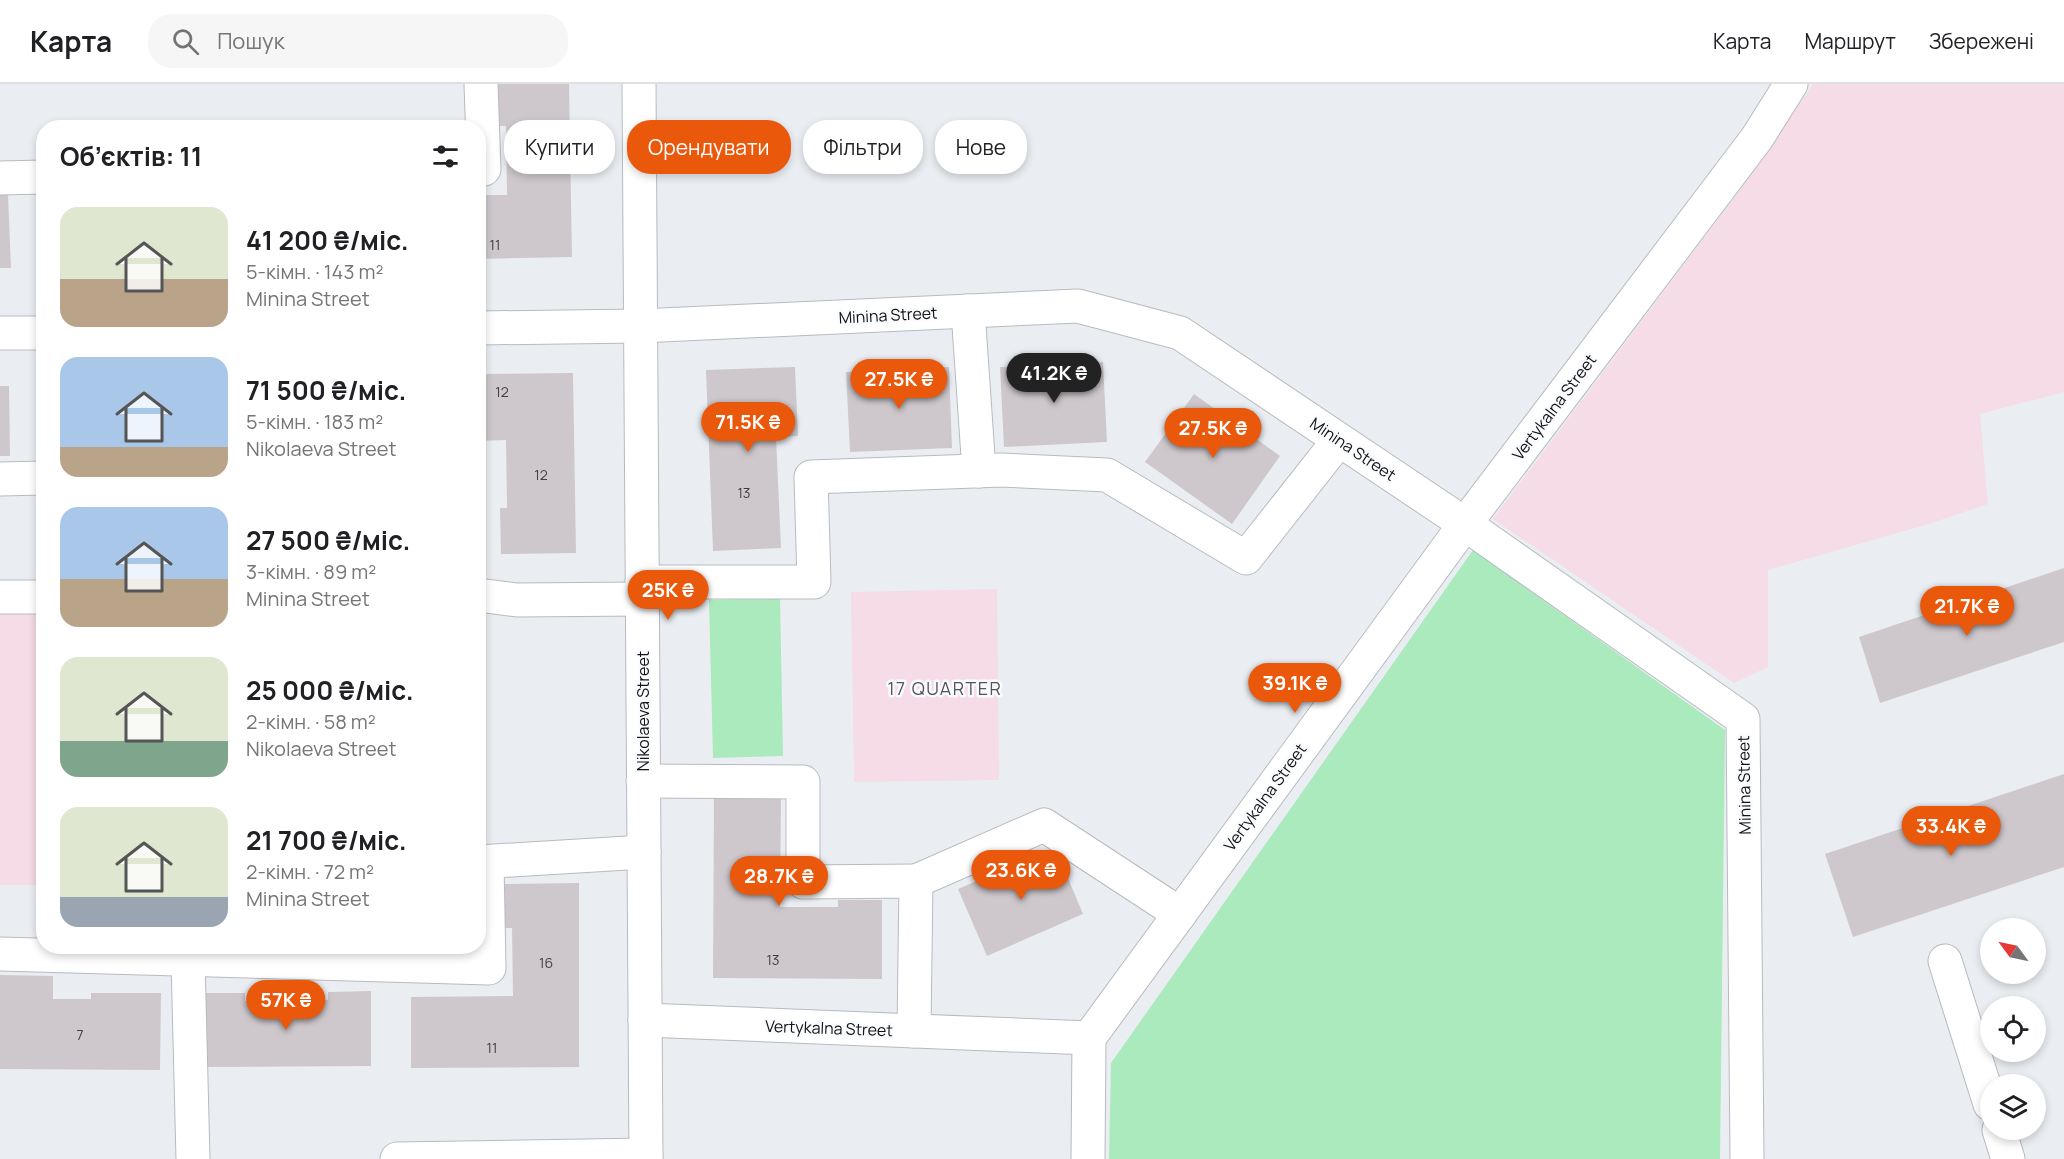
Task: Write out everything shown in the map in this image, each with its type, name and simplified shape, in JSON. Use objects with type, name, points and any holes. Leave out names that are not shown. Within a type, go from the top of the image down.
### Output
[{"type":"street","points":[[481,84],[482,120]]},
{"type":"street","name":"Nikolaeva Street","points":[[639,84],[646,1157]]},
{"type":"street","name":"Vertykalna Street","points":[[645,1020],[1089,1038],[1465,524],[1757,138],[1791,84]]},
{"type":"street","points":[[0,178],[36,177]]},
{"type":"street","name":"Minina Street","points":[[486,328],[640,326],[1078,306],[1180,333],[1465,524],[1743,719],[1747,1159]]},
{"type":"street","points":[[968,311],[979,471]]},
{"type":"street","points":[[0,333],[36,333]]},
{"type":"street","points":[[486,596],[517,600],[642,590],[814,582],[812,477],[1002,470],[1107,475],[1246,558],[1340,440]]},
{"type":"street","points":[[0,479],[36,478]]},
{"type":"street","points":[[0,597],[36,597]]},
{"type":"street","points":[[643,781],[803,782],[803,882],[916,881],[1044,825],[1180,914]]},
{"type":"street","points":[[486,862],[644,852]]},
{"type":"street","points":[[914,1031],[916,881]]},
{"type":"street","points":[[0,954],[188,960],[220,954],[489,968],[486,915]]},
{"type":"street","points":[[188,960],[193,1159]]},
{"type":"street","points":[[1945,961],[1981,1074]]},
{"type":"street","points":[[1088,1159],[1089,1038]]},
{"type":"street","points":[[2002,1140],[2008,1159]]},
{"type":"street","points":[[397,1159],[646,1157]]},
{"type":"shaded area","points":[[1813,84],[2064,84],[2064,392],[1980,414],[1988,504],[1932,523],[1768,570],[1768,667],[1734,683],[1493,519],[1737,194]]},
{"type":"shaded area","points":[[997,589],[999,780],[854,782],[851,592]]},
{"type":"shaded area","points":[[0,597],[36,597],[36,885],[0,885]]},
{"type":"green space","points":[[1473,550],[1725,730],[1720,1159],[1109,1159],[1111,1063]]},
{"type":"green space","points":[[780,598],[783,756],[713,758],[709,600]]},
{"type":"building","points":[[498,84],[569,84],[570,120],[504,120],[504,126],[498,126]]},
{"type":"building","points":[[507,174],[571,174],[572,257],[486,259],[486,195],[507,195]]},
{"type":"building","points":[[0,194],[8,194],[11,268],[0,268]]},
{"type":"building","points":[[1103,362],[1107,442],[1004,447],[1000,367]]},
{"type":"building","points":[[795,367],[798,436],[776,437],[781,548],[713,551],[706,370]]},
{"type":"building","points":[[949,367],[952,448],[850,452],[846,372]]},
{"type":"building","points":[[573,373],[576,553],[501,554],[500,508],[507,508],[506,440],[486,441],[486,374]]},
{"type":"building","points":[[0,386],[9,386],[10,456],[0,456]]},
{"type":"building","points":[[1194,394],[1280,456],[1232,524],[1145,462]]},
{"type":"building","points":[[2064,568],[2064,642],[1880,703],[1859,637]]},
{"type":"building","points":[[2064,774],[2064,867],[1853,937],[1825,854]]},
{"type":"building","points":[[714,793],[781,793],[780,907],[838,907],[838,900],[882,900],[882,979],[713,978]]},
{"type":"building","points":[[1055,847],[1083,914],[987,956],[958,889]]},
{"type":"building","points":[[579,883],[579,1067],[411,1068],[411,997],[513,996],[512,928],[505,928],[505,884]]},
{"type":"building","points":[[0,975],[53,976],[53,999],[91,999],[91,993],[161,993],[160,1070],[0,1069]]},
{"type":"building","points":[[371,991],[371,1066],[201,1067],[201,993],[245,993],[245,1001],[328,1000],[328,992]]},
{"type":"district","name":"17 QUARTER","points":[[945,688]]}]
